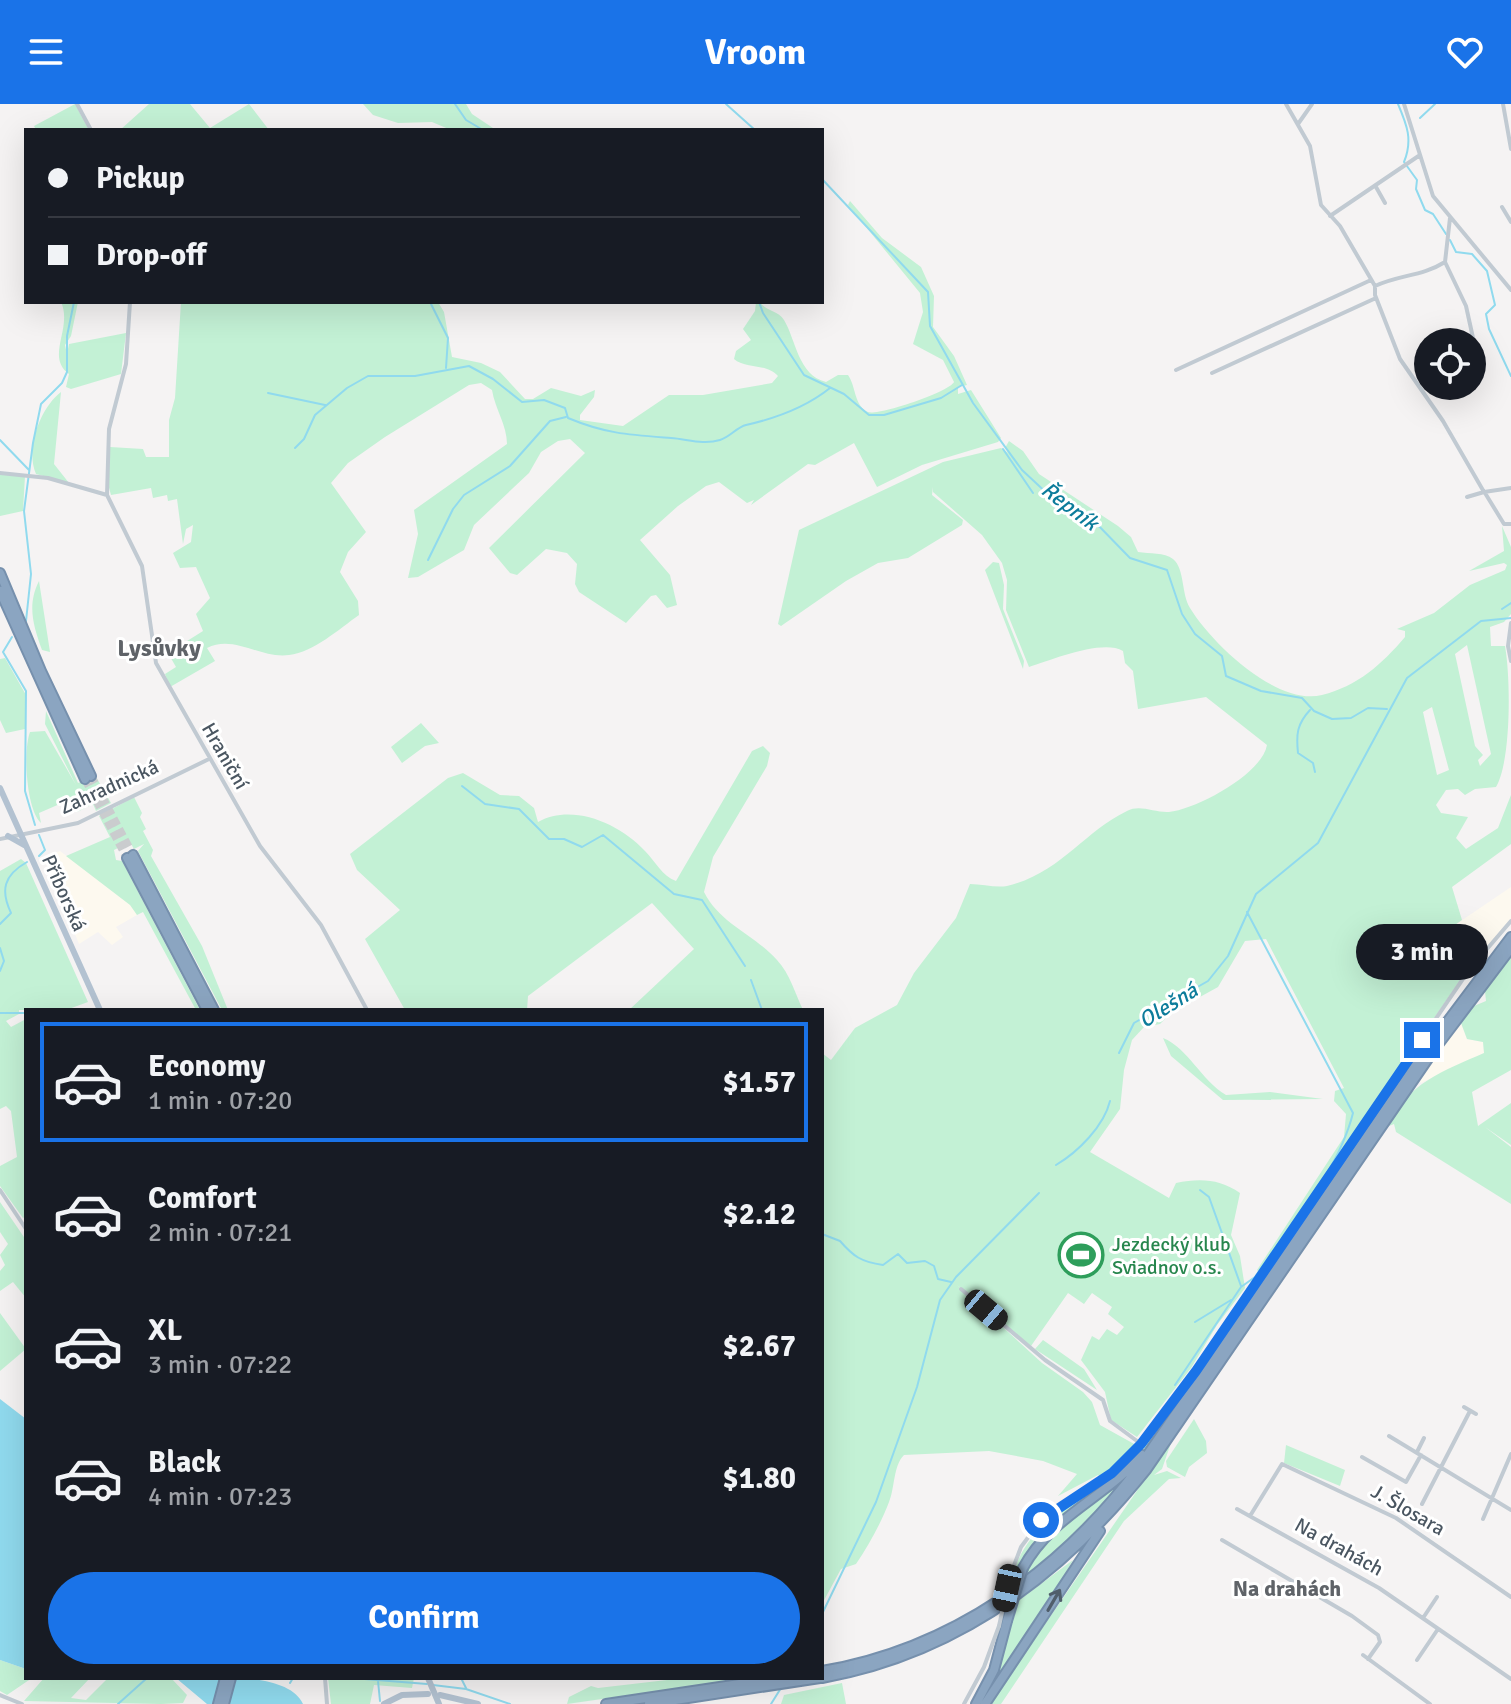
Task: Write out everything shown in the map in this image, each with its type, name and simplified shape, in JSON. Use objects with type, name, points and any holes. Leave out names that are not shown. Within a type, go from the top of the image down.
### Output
[{"type":"highway","points":[[0,573],[88,777],[0,591]]},
{"type":"highway","points":[[206,1008],[130,856],[213,1008]]},
{"type":"highway","points":[[824,1671],[881,1657],[980,1613],[1020,1587],[1094,1523],[1132,1477],[1429,1046],[1511,937]]},
{"type":"highway","points":[[985,1704],[1121,1501],[1146,1470],[1434,1050],[1511,948]]},
{"type":"highway","points":[[976,1704],[998,1660],[1003,1624],[1023,1568],[1046,1534],[1125,1473],[1173,1418]]},
{"type":"highway","points":[[824,1677],[913,1652],[983,1618],[1048,1574],[1121,1501]]},
{"type":"highway","points":[[218,1704],[227,1680]]},
{"type":"highway","points":[[224,1704],[228,1680]]},
{"type":"highway","points":[[606,1704],[801,1680]]},
{"type":"highway","points":[[649,1704],[781,1682]]},
{"type":"main road","name":"Příborská","points":[[0,788],[99,1008]]},
{"type":"main road","points":[[8,836],[26,847]]},
{"type":"main road","points":[[427,1680],[438,1704]]},
{"type":"main road","points":[[384,1704],[402,1695],[428,1694]]},
{"type":"main road","points":[[440,1695],[478,1704]]},
{"type":"street","points":[[77,104],[90,128]]},
{"type":"street","points":[[1286,104],[1310,146],[1319,199],[1340,226],[1375,286],[1376,298],[1400,359],[1443,421],[1504,524],[1511,524]]},
{"type":"street","points":[[1298,124],[1312,104]]},
{"type":"street","points":[[1404,104],[1433,196],[1511,290]]},
{"type":"street","points":[[1503,104],[1511,149]]},
{"type":"street","points":[[1330,216],[1420,155]]},
{"type":"street","points":[[1376,187],[1385,203]]},
{"type":"street","points":[[1502,207],[1511,222]]},
{"type":"street","points":[[1450,218],[1445,262],[1466,306],[1471,328]]},
{"type":"street","points":[[1375,286],[1396,277],[1419,275],[1445,262]]},
{"type":"street","points":[[1176,370],[1371,280]]},
{"type":"street","points":[[1212,373],[1376,298]]},
{"type":"street","points":[[0,473],[30,476],[107,495],[109,429],[126,364],[130,304]]},
{"type":"street","points":[[1467,497],[1511,488]]},
{"type":"street","name":"Hraniční","points":[[107,495],[142,566],[156,663],[260,846],[321,925],[366,1008]]},
{"type":"street","points":[[1511,623],[1508,646],[1511,661]]},
{"type":"street","name":"Zahradnická","points":[[0,839],[78,823],[209,759]]},
{"type":"street","points":[[964,1704],[1003,1624],[1010,1576],[1021,1547],[1041,1520],[1112,1473],[1141,1444],[1196,1371],[1469,970],[1511,921]]},
{"type":"street","points":[[0,1190],[24,1226]]},
{"type":"street","points":[[961,1289],[1045,1360],[1103,1400],[1110,1421],[1141,1444]]},
{"type":"street","points":[[1464,1407],[1476,1414]]},
{"type":"street","points":[[1422,1504],[1470,1411]]},
{"type":"street","points":[[1389,1436],[1511,1510]]},
{"type":"street","points":[[1362,1457],[1406,1482],[1424,1438]]},
{"type":"street","points":[[1483,1519],[1511,1454]]},
{"type":"street","name":"J. Šlosara","points":[[1250,1516],[1282,1464],[1396,1518],[1511,1597]]},
{"type":"street","points":[[1426,1498],[1432,1501]]},
{"type":"street","name":"Na drahách","points":[[1237,1509],[1379,1588],[1511,1679]]},
{"type":"street","points":[[1222,1540],[1341,1609],[1378,1635],[1380,1642],[1366,1657],[1430,1704]]},
{"type":"street","points":[[1423,1618],[1437,1597]]},
{"type":"street","points":[[1417,1660],[1438,1629]]},
{"type":"street","points":[[325,1680],[327,1704]]},
{"type":"street","points":[[0,1695],[18,1703]]},
{"type":"shaded area","points":[[60,851],[132,906],[137,915],[116,927],[123,937],[112,945],[98,932],[79,944],[47,864],[52,854]]},
{"type":"shaded area","points":[[1511,887],[1511,918],[1467,970],[1449,929]]},
{"type":"shaded area","points":[[1461,1023],[1467,1039],[1483,1042],[1484,1053],[1421,1083],[1419,1078]]},
{"type":"green space","points":[[75,104],[88,128],[35,128]]},
{"type":"green space","points":[[149,104],[190,104],[210,128],[122,128]]},
{"type":"green space","points":[[249,104],[267,128],[210,128]]},
{"type":"green space","points":[[363,104],[466,104],[472,114],[493,128],[446,128],[432,122],[398,123],[373,115]]},
{"type":"green space","points":[[850,201],[882,238],[921,267],[934,296],[933,327],[954,356],[967,385],[958,387],[958,394],[971,390],[1001,438],[998,442],[922,465],[877,487],[854,443],[815,465],[808,464],[751,505],[754,500],[747,503],[719,482],[706,486],[640,540],[670,575],[677,605],[667,608],[656,595],[651,596],[626,623],[579,592],[575,584],[577,564],[567,553],[546,549],[517,575],[510,573],[489,548],[585,453],[570,439],[558,441],[541,452],[529,473],[474,525],[464,550],[418,577],[408,578],[418,534],[414,510],[507,444],[492,390],[481,383],[469,385],[348,463],[331,483],[366,532],[348,552],[340,572],[358,601],[359,615],[326,639],[289,655],[217,644],[207,648],[215,661],[170,687],[165,674],[176,667],[168,653],[203,631],[196,614],[210,598],[196,567],[180,568],[173,553],[191,542],[193,525],[186,529],[183,544],[177,499],[168,501],[167,495],[153,498],[151,488],[111,495],[108,484],[110,447],[143,449],[146,457],[169,457],[169,420],[175,398],[181,304],[439,304],[444,312],[452,357],[481,363],[500,372],[525,399],[533,399],[551,388],[581,396],[595,390],[580,420],[623,426],[669,395],[703,395],[772,383],[778,376],[773,372],[734,359],[736,351],[751,340],[743,329],[755,311],[756,304],[762,304],[784,320],[809,372],[826,382],[838,375],[848,375],[860,405],[868,412],[874,412],[927,397],[954,382],[943,360],[913,344],[923,312],[920,293],[848,205]]},
{"type":"green space","points":[[62,304],[78,304],[71,336],[65,345],[67,354],[69,344],[126,333],[121,374],[71,389],[66,387],[69,374],[59,359],[64,312]]},
{"type":"green space","points":[[61,392],[54,464],[69,483],[36,474],[32,453],[41,418]]},
{"type":"green space","points":[[1009,441],[1023,451],[1039,474],[1131,537],[1138,552],[1161,554],[1173,559],[1177,563],[1190,608],[1214,638],[1266,682],[1304,696],[1322,695],[1358,680],[1378,665],[1405,637],[1405,631],[1397,629],[1434,613],[1470,585],[1505,570],[1507,565],[1504,563],[1469,571],[1504,551],[1502,526],[1511,547],[1511,614],[1504,622],[1490,627],[1491,646],[1505,646],[1507,661],[1509,699],[1505,759],[1496,787],[1475,789],[1465,795],[1458,789],[1446,790],[1436,805],[1441,813],[1468,817],[1456,838],[1466,849],[1498,828],[1511,795],[1511,844],[1452,887],[1462,920],[1449,929],[1467,970],[1260,1273],[1257,1270],[1344,1137],[1346,1114],[1334,1101],[1335,1091],[1344,1088],[1266,939],[1245,941],[1218,987],[1171,1013],[1160,1024],[1144,1027],[1132,1040],[1124,1070],[1120,1109],[1090,1152],[1169,1198],[1176,1183],[1193,1180],[1217,1182],[1240,1193],[1231,1235],[1240,1256],[1245,1288],[1217,1325],[1191,1368],[1137,1437],[1111,1420],[1105,1392],[1081,1360],[1092,1336],[1099,1340],[1107,1329],[1117,1335],[1124,1327],[1108,1314],[1112,1307],[1092,1293],[1084,1304],[1068,1293],[1031,1346],[957,1285],[1042,1363],[1083,1392],[1092,1402],[1100,1425],[1136,1445],[1101,1478],[1098,1475],[1058,1496],[1077,1474],[1043,1461],[989,1451],[904,1455],[898,1465],[889,1502],[874,1534],[856,1564],[841,1569],[824,1600],[824,1055],[831,1060],[855,1028],[897,1005],[914,973],[956,918],[970,884],[1007,886],[1026,880],[1057,862],[1111,820],[1132,809],[1169,812],[1211,797],[1254,767],[1267,745],[1206,697],[1138,709],[1133,671],[1125,663],[1123,651],[1114,648],[1090,649],[1029,667],[1006,610],[1007,580],[1002,563],[982,535],[933,492],[933,487],[932,495],[963,520],[962,525],[908,558],[878,563],[781,626],[778,624],[799,530],[943,462],[1001,448],[1010,454],[1005,448]],"holes":[[[1467,645],[1491,754],[1480,766],[1478,760],[1483,755],[1475,746],[1455,654]],[[1432,707],[1449,770],[1437,775],[1423,712]]]},
{"type":"green space","points":[[0,474],[25,476],[23,511],[0,516]]},
{"type":"green space","points":[[993,562],[999,563],[1004,585],[1003,609],[1024,661],[1023,669],[985,570]]},
{"type":"green space","points":[[39,581],[50,652],[42,650],[33,615],[33,598]]},
{"type":"green space","points":[[5,658],[26,695],[25,729],[6,733],[0,720],[0,659]]},
{"type":"green space","points":[[46,711],[78,783],[95,775],[111,803],[96,811],[93,804],[77,812],[69,800],[39,813],[41,823],[36,816],[27,779],[30,732],[45,731],[76,785],[45,724]]},
{"type":"green space","points":[[421,723],[439,743],[425,746],[402,763],[391,747]]},
{"type":"green space","points":[[763,746],[770,753],[767,766],[713,857],[704,892],[719,913],[782,965],[802,1008],[631,1008],[694,949],[652,903],[528,996],[527,1008],[404,1008],[365,939],[400,910],[357,870],[350,854],[448,778],[463,773],[500,795],[519,796],[534,808],[538,822],[551,817],[580,815],[609,825],[634,841],[663,872],[676,881],[752,751]]},
{"type":"green space","points":[[134,797],[142,813],[140,817],[146,829],[143,831],[153,850],[151,856],[202,946],[227,1008],[221,1008],[138,851],[144,844],[134,849],[130,842],[114,850],[116,860],[122,861],[199,1008],[195,1008],[143,912],[137,915],[130,905],[66,856],[110,837],[99,816]]},
{"type":"green space","points":[[21,859],[26,863],[88,1002],[72,1008],[24,1008],[6,1021],[11,1027],[24,1020],[23,1218],[0,1186],[0,1166],[17,1157],[11,1111],[6,1106],[0,1109],[0,871]]},
{"type":"green space","points":[[1511,957],[1511,1070],[1472,1092],[1478,1126],[1511,1103],[1511,1145],[1485,1127],[1511,1147],[1511,1204],[1396,1132],[1394,1124],[1389,1126],[1405,1099],[1416,1089],[1441,1072],[1484,1053],[1483,1042],[1467,1039],[1461,1023],[1474,1006],[1486,1001],[1485,991]]},
{"type":"green space","points":[[1163,1038],[1180,1049],[1226,1095],[1270,1092],[1323,1099],[1223,1100],[1171,1056]]},
{"type":"green space","points":[[0,1202],[24,1237],[24,1296],[13,1282],[0,1291],[0,1271],[5,1265],[0,1255],[8,1244],[0,1232]]},
{"type":"green space","points":[[0,1313],[24,1351],[0,1371]]},
{"type":"green space","points":[[1043,1340],[1084,1369],[1097,1390],[1035,1349]]},
{"type":"green space","points":[[1194,1419],[1206,1441],[1207,1453],[1189,1467],[1185,1477],[1167,1467],[1166,1461]]},
{"type":"green space","points":[[1151,1435],[1154,1438],[1137,1457],[1042,1537],[1015,1579],[1012,1578],[1022,1553],[1036,1533],[1053,1516],[1115,1472]]},
{"type":"green space","points":[[1172,1440],[1162,1469],[1154,1475],[1167,1471],[1181,1478],[1169,1479],[1124,1521],[1001,1704],[990,1704]]},
{"type":"green space","points":[[1286,1445],[1345,1470],[1340,1486],[1284,1463]]},
{"type":"green space","points":[[1124,1481],[1070,1540],[1021,1581],[1040,1549],[1052,1536]]},
{"type":"green space","points":[[1073,1560],[1041,1616],[984,1697],[1001,1661],[1014,1604]]},
{"type":"green space","points":[[0,1660],[24,1668],[24,1680],[29,1680],[7,1695],[0,1691]]},
{"type":"green space","points":[[42,1680],[88,1680],[71,1698],[86,1700],[106,1680],[173,1680],[187,1695],[183,1703],[161,1704],[24,1701]]},
{"type":"green space","points":[[328,1680],[414,1680],[412,1688],[374,1685],[370,1704],[331,1704]]},
{"type":"green space","points":[[667,1680],[735,1680],[567,1704],[569,1697],[591,1686],[598,1688]]},
{"type":"green space","points":[[842,1683],[846,1704],[781,1704],[784,1695]]},
{"type":"water","points":[[0,1399],[24,1417],[24,1668],[0,1660]]},
{"type":"water","points":[[178,1680],[264,1681],[295,1693],[303,1704],[207,1704]]},
{"type":"waterway","points":[[455,104],[466,120],[480,128]]},
{"type":"waterway","name":"Řepník","points":[[726,104],[753,128]]},
{"type":"waterway","points":[[1398,104],[1408,133],[1404,162],[1417,180],[1416,189],[1425,210],[1433,214],[1446,234]]},
{"type":"waterway","points":[[1420,118],[1435,104]]},
{"type":"waterway","name":"Řepník","points":[[824,181],[928,292],[930,326],[973,403],[1022,470],[1051,497],[1093,520],[1130,558],[1167,570],[1182,614],[1195,634],[1222,656],[1226,676],[1261,691],[1302,698],[1314,711],[1332,719],[1351,718],[1368,708],[1387,709]]},
{"type":"waterway","points":[[1450,240],[1456,252],[1472,254],[1487,271],[1495,305],[1486,314],[1489,329],[1511,376]]},
{"type":"waterway","points":[[26,621],[31,574],[24,511],[33,443],[41,404],[62,383],[67,372],[67,336],[74,304]]},
{"type":"waterway","points":[[431,304],[448,338],[446,368]]},
{"type":"waterway","points":[[760,304],[804,375],[844,394],[869,415],[884,415],[941,398],[962,385]]},
{"type":"waterway","points":[[295,448],[304,439],[315,415],[347,388],[368,376],[415,376],[469,366],[493,379],[522,402],[544,400],[565,408],[568,418],[594,427],[619,433],[701,442],[720,440],[743,426],[790,411],[830,388]]},
{"type":"waterway","points":[[268,393],[325,405]]},
{"type":"waterway","points":[[428,560],[453,509],[464,495],[510,466],[550,421],[566,417]]},
{"type":"waterway","points":[[0,440],[29,470]]},
{"type":"waterway","name":"Řepník","points":[[1003,449],[1033,493]]},
{"type":"waterway","points":[[1502,609],[1511,603]]},
{"type":"waterway","name":"Olešná","points":[[1119,1053],[1134,1023],[1208,981],[1228,956],[1256,894],[1318,843],[1407,678],[1481,621],[1511,618]]},
{"type":"waterway","points":[[12,637],[3,652],[26,691],[25,791],[35,825]]},
{"type":"waterway","points":[[1310,710],[1300,725],[1297,746],[1298,753],[1313,763],[1315,772]]},
{"type":"waterway","points":[[462,786],[485,804],[519,809],[549,839],[564,839],[582,847],[603,835],[674,894],[702,900],[745,966]]},
{"type":"waterway","points":[[39,835],[45,850],[39,856]]},
{"type":"waterway","points":[[0,924],[11,913],[6,884],[13,872],[27,862]]},
{"type":"waterway","points":[[1175,1385],[1241,1287],[1255,1277],[1311,1198],[1336,1157],[1353,1113],[1247,912]]},
{"type":"waterway","points":[[0,948],[4,961],[0,971]]},
{"type":"waterway","points":[[751,980],[761,1008]]},
{"type":"waterway","points":[[0,1013],[24,1013]]},
{"type":"waterway","name":"Olešná","points":[[1056,1165],[1089,1138],[1102,1120],[1110,1101]]},
{"type":"waterway","points":[[1200,1190],[1209,1197],[1241,1286]]},
{"type":"waterway","name":"Olešná","points":[[824,1610],[876,1502],[917,1387],[940,1300],[956,1277],[1039,1193]]},
{"type":"waterway","points":[[824,1235],[840,1241],[869,1262],[883,1265],[898,1254],[907,1263],[925,1261],[934,1266],[938,1279],[951,1282]]},
{"type":"waterway","points":[[1195,1322],[1231,1300]]},
{"type":"waterway","points":[[118,1704],[145,1680]]},
{"type":"waterway","name":"Olešná","points":[[377,1680],[427,1684]]},
{"type":"waterway","points":[[462,1680],[466,1688]]},
{"type":"waterway","points":[[378,1681],[380,1701]]},
{"type":"waterway","name":"Olešná","points":[[433,1685],[466,1689],[510,1704]]},
{"type":"waterway","name":"Olešná","points":[[771,1704],[781,1688]]},
{"type":"tunnel","points":[[91,776],[133,855]]},
{"type":"tunnel","points":[[85,779],[127,858]]},
{"type":"place","name":"Jezdecký klub Sviadnov o.s.","points":[[1081,1255]]},
{"type":"district","name":"Lysůvky","points":[[159,648]]},
{"type":"district","name":"Na drahách","points":[[1287,1588]]},
{"type":"route","points":[[1041,1520],[1112,1473],[1141,1444],[1196,1371],[1422,1040]]}]
